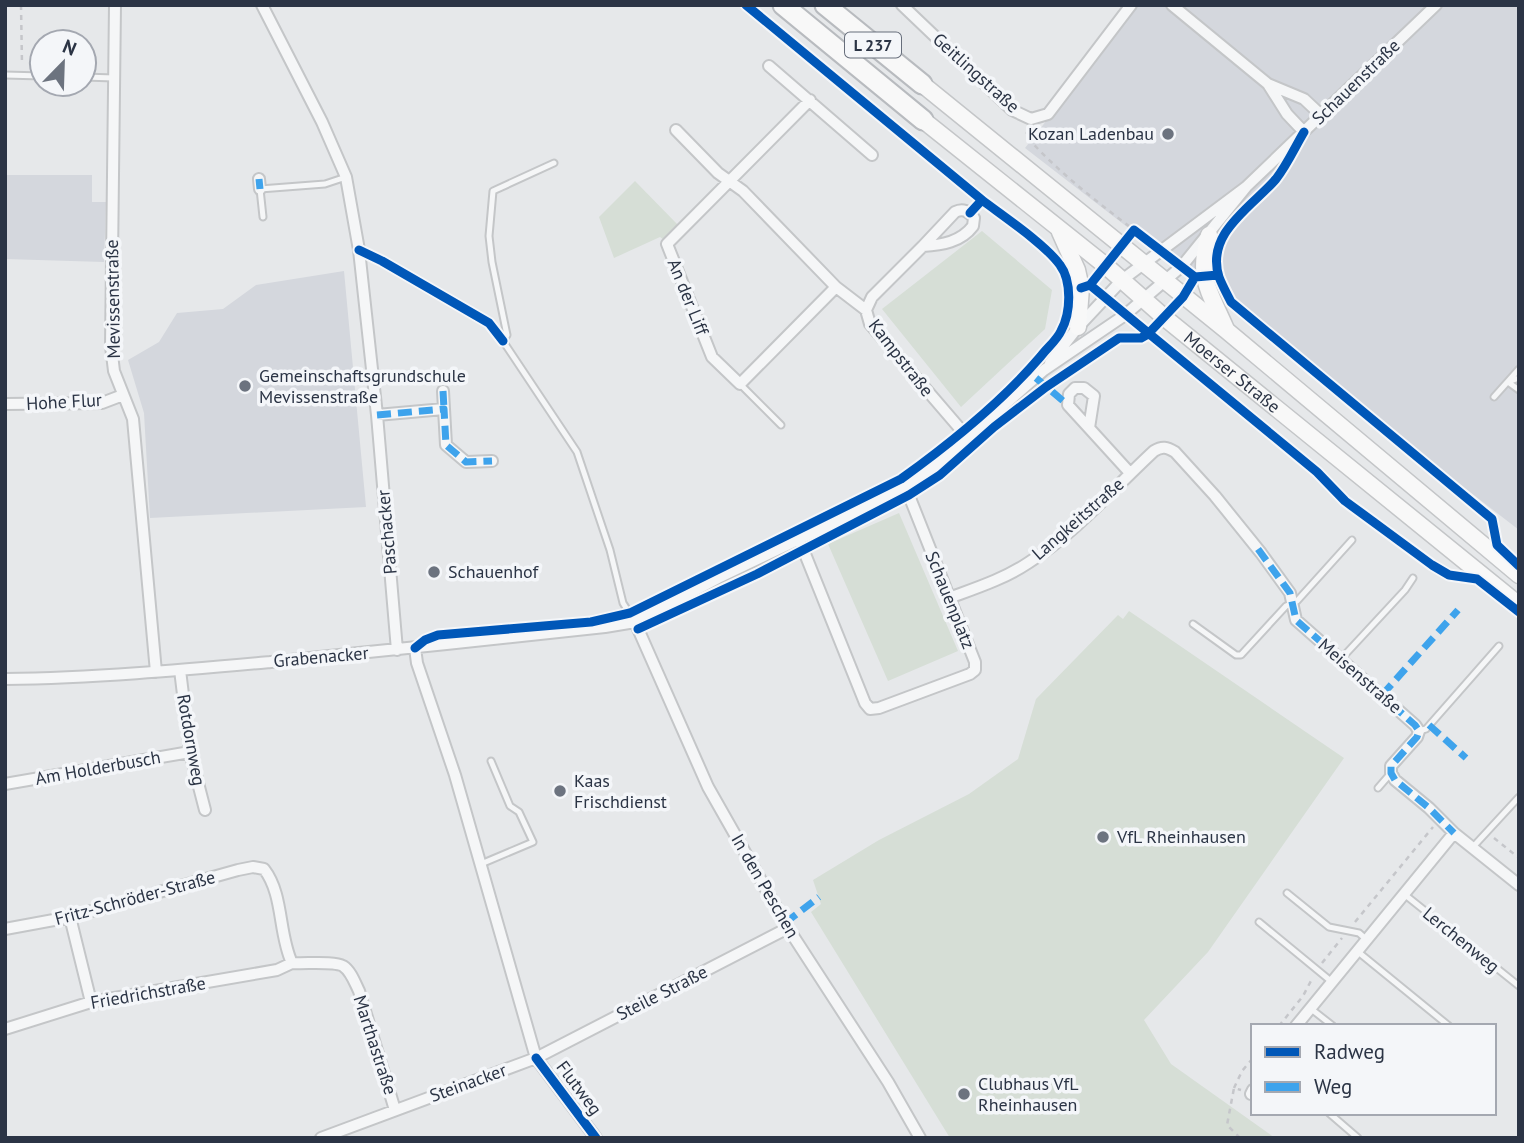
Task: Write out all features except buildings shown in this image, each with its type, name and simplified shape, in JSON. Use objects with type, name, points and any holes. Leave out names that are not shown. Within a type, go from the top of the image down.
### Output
[{"type":"highway","name":"Moerser Straße","points":[[783,5],[923,120]]},
{"type":"highway","name":"Moerser Straße","points":[[825,5],[922,84]]},
{"type":"main road","name":"Moerser Straße","points":[[922,84],[1226,330],[1519,575]]},
{"type":"main road","name":"Moerser Straße","points":[[923,120],[1519,606]]},
{"type":"main road","points":[[1059,230],[1082,288],[1077,327]]},
{"type":"main road","points":[[1209,234],[1203,258],[1203,276],[1226,330]]},
{"type":"street","name":"Mevissenstraße","points":[[115,5],[111,346],[114,370],[133,419],[156,672]]},
{"type":"street","name":"Paschacker","points":[[262,5],[322,121],[346,177],[359,250],[377,415],[397,650]]},
{"type":"street","name":"Geitlingstraße","points":[[902,5],[1012,110],[1031,119],[1048,114],[1131,5]]},
{"type":"street","points":[[1171,5],[1268,84],[1304,99],[1321,115]]},
{"type":"street","name":"Schauenstraße","points":[[1044,370],[1077,327],[1122,280],[1246,187],[1436,5]]},
{"type":"street","points":[[769,66],[872,155]]},
{"type":"street","points":[[1268,84],[1287,114],[1304,132]]},
{"type":"street","name":"An der Liff","points":[[740,384],[712,356],[667,244],[810,100]]},
{"type":"street","points":[[676,130],[729,183],[743,191],[835,287],[866,310]]},
{"type":"street","name":"Schauenstraße","points":[[635,622],[799,538],[906,488],[968,438],[1044,370],[1125,315],[1182,266],[1246,187]]},
{"type":"street","name":"Kampstraße","points":[[923,246],[943,245],[960,238],[973,226],[974,218],[966,210],[955,212],[872,297],[866,310],[870,324],[968,438]]},
{"type":"street","points":[[740,384],[835,287]]},
{"type":"street","points":[[443,391],[446,445],[466,462],[492,461]]},
{"type":"street","name":"Hohe Flur","points":[[5,404],[102,403],[123,395]]},
{"type":"street","points":[[377,415],[444,410]]},
{"type":"street","name":"Langkeitstraße","points":[[1089,428],[1130,473]]},
{"type":"street","name":"Langkeitstraße","points":[[949,598],[1000,579],[1027,564],[1073,529],[1154,452],[1167,447]]},
{"type":"street","name":"Meisenstraße","points":[[1167,447],[1175,452],[1237,523],[1290,593],[1296,620],[1419,731]]},
{"type":"street","name":"Schauenplatz","points":[[799,538],[865,703],[870,709],[970,674],[975,670],[975,662],[906,488]]},
{"type":"street","name":"Grabenacker","points":[[5,679],[67,678],[180,670],[397,650],[635,622]]},
{"type":"street","name":"In den Peschen","points":[[635,622],[708,787],[788,928],[888,1082],[920,1138]]},
{"type":"street","name":"Flutweg","points":[[415,648],[417,663],[455,775],[536,1058],[596,1138]]},
{"type":"street","name":"Rotdornweg","points":[[180,670],[190,752],[205,810]]},
{"type":"street","points":[[1419,731],[1417,737],[1391,766],[1395,780],[1454,833],[1519,885]]},
{"type":"street","name":"Am Holderbusch","points":[[5,784],[190,752]]},
{"type":"street","points":[[1298,1024],[1454,833]]},
{"type":"street","name":"Fritz-Schröder-Straße","points":[[5,929],[70,917],[253,867],[264,869],[273,881],[286,949],[292,963]]},
{"type":"street","points":[[70,917],[91,1002]]},
{"type":"street","name":"Steile Straße","points":[[536,1058],[788,928]]},
{"type":"street","name":"Friedrichstraße","points":[[5,1029],[91,1002],[277,970],[292,963]]},
{"type":"street","name":"Marthastraße","points":[[292,963],[332,964],[344,967],[351,976],[359,990],[396,1110]]},
{"type":"street","name":"Steinacker","points":[[321,1138],[536,1058]]},
{"type":"lane","points":[[5,75],[28,75]]},
{"type":"lane","points":[[98,77],[114,78]]},
{"type":"lane","points":[[554,163],[493,191],[489,236],[507,335],[503,341],[577,452],[610,550],[623,603],[635,622]]},
{"type":"lane","points":[[263,217],[260,184],[325,184],[346,177]]},
{"type":"lane","points":[[1494,397],[1519,369]]},
{"type":"lane","points":[[1508,382],[1519,378]]},
{"type":"lane","points":[[1508,382],[1519,390]]},
{"type":"lane","name":"An der Liff","points":[[740,384],[781,425]]},
{"type":"lane","points":[[1193,624],[1241,655],[1286,606],[1297,601],[1352,540]]},
{"type":"lane","points":[[1341,660],[1413,578]]},
{"type":"lane","points":[[1419,731],[1426,729],[1499,646]]},
{"type":"lane","points":[[481,864],[533,842],[519,812],[510,806],[491,761]]},
{"type":"lane","points":[[1378,788],[1391,773]]},
{"type":"lane","points":[[1472,848],[1519,797]]},
{"type":"lane","points":[[1287,893],[1329,927],[1359,933],[1367,940]]},
{"type":"lane","name":"Lerchenweg","points":[[1404,894],[1519,986]]},
{"type":"lane","points":[[1259,922],[1332,982]]},
{"type":"lane","points":[[1357,951],[1447,1024]]},
{"type":"lane","points":[[1310,1008],[1330,1024]]},
{"type":"lane","points":[[1331,1115],[1358,1138]]},
{"type":"path","points":[[21,5],[22,75]]},
{"type":"path","points":[[1031,119],[1026,136],[1036,148],[1133,230]]},
{"type":"path","points":[[1281,1024],[1303,996],[1317,971],[1439,818]]},
{"type":"path","points":[[1486,832],[1519,858]]},
{"type":"path","points":[[1240,1138],[1227,1125],[1234,1088],[1251,1060]]},
{"type":"path","points":[[1234,1088],[1251,1092]]},
{"type":"shaded area","points":[[1137,5],[1519,5],[1519,530],[1025,148]]},
{"type":"shaded area","points":[[5,175],[92,175],[92,202],[106,202],[104,262],[5,259]]},
{"type":"shaded area","points":[[635,181],[678,225],[664,240],[660,237],[614,258],[599,217]]},
{"type":"shaded area","points":[[982,231],[1052,290],[1045,329],[961,407],[882,309]]},
{"type":"shaded area","name":"Gemeinschaftsgrundschule Mevissenstraße","points":[[344,271],[366,507],[150,518],[144,413],[128,360],[159,342],[177,313],[223,309],[256,285]]},
{"type":"shaded area","points":[[899,513],[958,651],[888,681],[828,544]]},
{"type":"shaded area","name":"VfL Rheinhausen","points":[[1129,611],[1344,758],[1208,952],[1144,1020],[1171,1064],[1275,1138],[950,1138],[811,912],[821,904],[813,880],[879,840],[969,794],[1018,759],[1036,699],[1118,615],[1123,619]]},
{"type":"marked path","points":[[259,179],[260,189]]},
{"type":"marked path","points":[[1036,378],[1068,405]]},
{"type":"marked path","points":[[443,391],[444,409]]},
{"type":"marked path","points":[[377,415],[444,409],[446,445],[466,462],[492,461]]},
{"type":"marked path","points":[[1258,549],[1290,593],[1296,620],[1415,725],[1419,731],[1417,737],[1391,766],[1391,773],[1395,780],[1454,833]]},
{"type":"marked path","points":[[1382,695],[1458,610]]},
{"type":"marked path","points":[[1429,725],[1466,758]]},
{"type":"marked path","points":[[785,923],[819,897]]},
{"type":"cycle path","points":[[746,5],[982,200],[970,213]]},
{"type":"cycle path","points":[[1304,132],[1276,179],[1233,222],[1225,234],[1216,261],[1225,290],[1231,302],[1492,519],[1497,545],[1519,566]]},
{"type":"cycle path","points":[[415,648],[438,635],[591,622],[630,613],[901,479],[975,422],[1026,373],[1057,338],[1067,315],[1069,297],[1064,272],[1053,257],[1034,239],[982,200]]},
{"type":"cycle path","points":[[1081,288],[1090,285],[1134,230],[1195,277]]},
{"type":"cycle path","points":[[359,250],[489,323],[503,341]]},
{"type":"cycle path","points":[[638,629],[757,574],[909,495],[940,475],[994,427],[1046,387],[1119,338],[1141,338],[1148,334],[1183,297],[1195,277],[1218,275]]},
{"type":"cycle path","points":[[1090,285],[1317,472],[1345,501],[1432,565],[1449,575],[1477,579],[1519,612]]},
{"type":"cycle path","points":[[536,1058],[596,1138]]},
{"type":"place","name":"Kozan Ladenbau","points":[[1168,134]]},
{"type":"place","name":"Gemeinschaftsgrundschule Mevissenstraße","points":[[245,386]]},
{"type":"place","name":"Schauenhof","points":[[434,572]]},
{"type":"place","name":"Kaas Frischdienst","points":[[560,791]]},
{"type":"place","name":"VfL Rheinhausen","points":[[1103,837]]},
{"type":"place","name":"Clubhaus VfL Rheinhausen","points":[[964,1094]]}]
